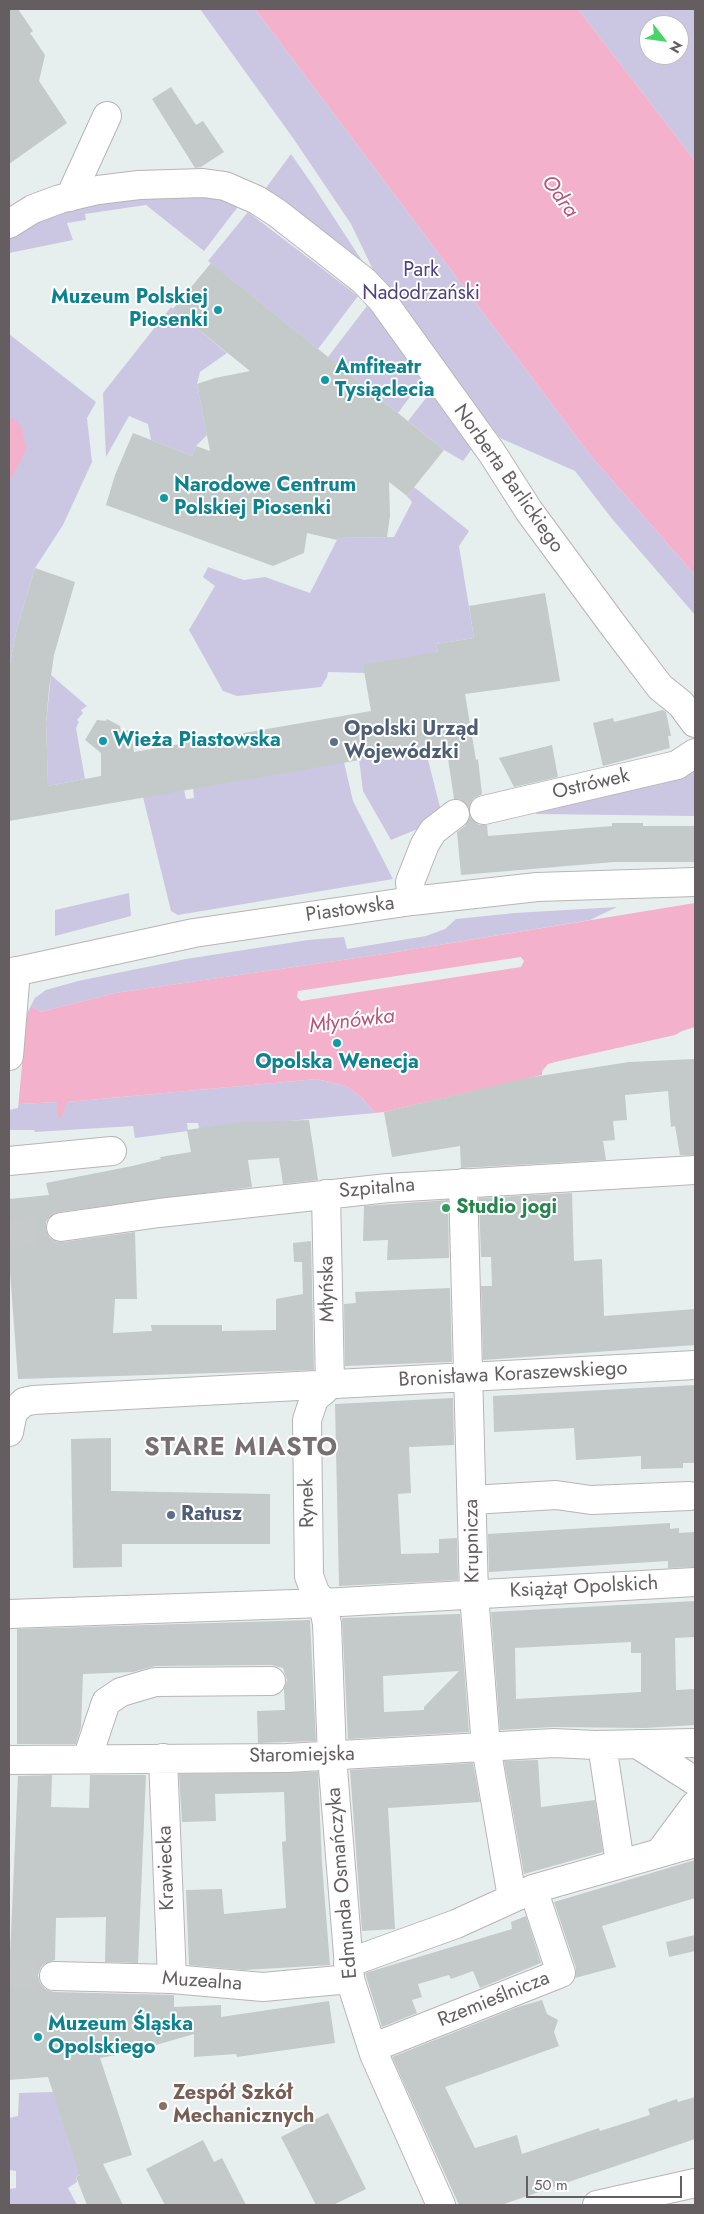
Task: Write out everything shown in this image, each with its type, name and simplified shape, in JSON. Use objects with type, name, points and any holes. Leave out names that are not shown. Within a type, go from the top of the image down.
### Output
[{"type":"street","points":[[70,196],[107,116]]},
{"type":"street","name":"Norberta Barlickiego","points":[[9,224],[33,208],[70,196],[98,190],[139,185],[203,183],[225,186],[257,200],[277,213],[364,281],[382,300],[492,453],[529,512],[612,626],[660,688],[681,704],[695,723]]},
{"type":"street","name":"Ostrówek","points":[[484,810],[677,765],[695,753]]},
{"type":"street","points":[[412,901],[410,882],[425,844],[432,830],[455,814]]},
{"type":"street","name":"Piastowska","points":[[12,972],[194,933],[412,901],[537,886],[695,882]]},
{"type":"street","points":[[9,1056],[13,1011],[12,972]]},
{"type":"street","points":[[9,1161],[112,1151]]},
{"type":"street","name":"Szpitalna","points":[[61,1227],[159,1213],[326,1194],[464,1183],[695,1170]]},
{"type":"street","name":"Krupnicza","points":[[464,1183],[474,1595],[486,1747],[523,1893]]},
{"type":"street","name":"Młyńska","points":[[326,1194],[330,1385]]},
{"type":"street","name":"Bronisława Koraszewskiego","points":[[330,1385],[695,1365]]},
{"type":"street","points":[[10,1418],[24,1402],[33,1400],[330,1385]]},
{"type":"street","name":"Rynek","points":[[323,1603],[315,1592],[309,1576],[307,1420],[314,1399],[330,1385]]},
{"type":"street","points":[[472,1500],[556,1495],[591,1500],[689,1496]]},
{"type":"street","name":"Książąt Opolskich","points":[[323,1603],[695,1582]]},
{"type":"street","points":[[9,1614],[323,1603]]},
{"type":"street","name":"Edmunda Osmańczyka","points":[[323,1603],[327,1624],[332,1756],[349,1971],[372,2048],[441,2205]]},
{"type":"street","points":[[86,1759],[106,1702],[121,1692],[155,1682],[271,1682]]},
{"type":"street","name":"Staromiejska","points":[[9,1760],[332,1756],[554,1744],[599,1745],[695,1742]]},
{"type":"street","points":[[637,1744],[695,1781]]},
{"type":"street","points":[[599,1745],[617,1864]]},
{"type":"street","name":"Krawiecka","points":[[163,1758],[172,1979]]},
{"type":"street","points":[[660,1852],[695,1805]]},
{"type":"street","name":"Muzealna","points":[[54,1976],[172,1979],[263,1987],[349,1971],[523,1893],[617,1864],[695,1843]]},
{"type":"street","name":"Rzemieślnicza","points":[[372,2048],[561,1973],[523,1893]]},
{"type":"street","points":[[604,2204],[695,2183]]},
{"type":"green space","name":"Park Nadodrzański","points":[[200,9],[255,9],[591,456],[695,575],[695,615],[613,520],[575,471],[500,438],[376,276],[351,224],[293,138]]},
{"type":"green space","points":[[578,9],[695,9],[695,161]]},
{"type":"green space","points":[[291,154],[312,184],[368,270],[257,200]]},
{"type":"green space","points":[[247,195],[204,251],[146,205],[85,214],[86,220],[67,223],[73,240],[9,253],[9,225],[60,199]]},
{"type":"green space","points":[[248,212],[358,296],[318,349],[208,261]]},
{"type":"green space","points":[[367,306],[395,333],[426,375],[398,413],[328,357]]},
{"type":"green space","points":[[171,307],[227,353],[200,372],[197,384],[207,435],[196,446],[192,456],[151,440],[148,424],[129,416],[106,457],[103,393]]},
{"type":"green space","points":[[9,334],[96,402],[87,418],[92,462],[63,525],[35,568],[17,628],[9,668]]},
{"type":"green space","points":[[430,393],[439,394],[474,446],[463,461],[444,450],[408,421]]},
{"type":"green space","points":[[414,487],[469,531],[459,546],[474,638],[436,644],[438,652],[364,673],[328,672],[321,687],[237,696],[223,691],[189,630],[215,586],[203,577],[208,567],[244,580],[265,577],[310,593],[338,538],[394,537],[412,502],[407,496]]},
{"type":"green space","points":[[51,675],[87,706],[81,710],[83,713],[77,720],[79,722],[76,728],[85,779],[48,786],[46,724]]},
{"type":"green space","points":[[425,748],[441,811],[427,825],[391,840],[363,791],[359,759]]},
{"type":"green space","points":[[344,762],[353,801],[393,879],[178,915],[171,911],[143,797],[184,790],[186,799],[194,798],[193,788]]},
{"type":"green space","points":[[695,770],[695,816],[536,814],[535,800]]},
{"type":"green space","points":[[129,893],[131,916],[55,936],[55,910]]},
{"type":"green space","points":[[617,907],[590,920],[384,954],[115,993],[40,1012],[34,1007],[28,1016],[9,1014],[27,1013],[35,998],[46,990],[78,981],[186,959],[308,940],[344,937],[347,949],[426,936],[445,929],[456,919],[515,913]]},
{"type":"green space","points":[[317,1079],[346,1086],[362,1098],[375,1113],[199,1129],[198,1123],[187,1123],[188,1131],[135,1138],[133,1126],[35,1132],[34,1130],[9,1130],[9,1108],[20,1104],[58,1102],[58,1118],[67,1102]]},
{"type":"green space","points":[[53,2092],[83,2173],[76,2177],[77,2182],[68,2188],[77,2205],[9,2205],[9,2189],[16,2188],[16,2171],[9,2170],[9,2118],[18,2116],[19,2093]]},
{"type":"water","name":"Odra","points":[[255,9],[578,9],[695,161],[695,575],[591,456]]},
{"type":"water","points":[[9,417],[17,421],[22,428],[26,450],[9,482]]},
{"type":"water","name":"Młynówka","points":[[695,903],[695,1027],[675,1035],[548,1064],[542,1071],[542,1075],[384,1112],[375,1113],[362,1098],[346,1086],[317,1079],[67,1102],[61,1118],[58,1118],[58,1102],[20,1104],[12,1108],[9,1014],[28,1016],[31,1008],[34,1007],[40,1012],[115,993],[384,954]],"holes":[[[521,957],[524,961],[521,967],[301,1001],[297,997],[298,991]]]},
{"type":"pier","points":[[9,1012],[27,1012],[18,1108],[9,1110]]},
{"type":"building","points":[[9,9],[18,9],[33,31],[30,33],[45,55],[39,81],[67,123],[9,164]]},
{"type":"building","points":[[171,87],[196,125],[203,121],[224,152],[201,167],[195,168],[152,99]]},
{"type":"building","points":[[211,263],[444,450],[407,496],[389,482],[390,516],[387,537],[338,538],[337,540],[307,533],[304,553],[273,566],[106,505],[115,475],[133,433],[192,456],[196,446],[210,451],[197,384],[215,378],[250,371],[173,309]]},
{"type":"building","name":"Opolski Urząd Wojewódzki","points":[[35,568],[75,582],[54,655],[49,689],[46,724],[48,786],[101,776],[101,753],[85,740],[97,720],[106,721],[107,719],[120,726],[121,731],[131,730],[134,752],[371,711],[363,665],[438,652],[436,644],[474,638],[469,606],[545,593],[560,681],[465,694],[476,760],[478,759],[482,794],[473,799],[469,808],[461,800],[454,799],[446,745],[9,821],[9,668],[17,628]]},
{"type":"building","points":[[663,710],[666,712],[671,736],[668,736],[670,748],[603,766],[593,723],[613,718],[614,722]]},
{"type":"building","points":[[552,745],[558,777],[514,787],[499,758]]},
{"type":"building","points":[[470,816],[479,825],[487,825],[488,836],[612,826],[612,823],[643,823],[643,826],[695,826],[695,862],[614,862],[461,875],[457,832],[465,826]]},
{"type":"building","points":[[695,1059],[695,1155],[680,1155],[675,1126],[671,1127],[668,1091],[625,1095],[627,1120],[613,1121],[615,1140],[603,1141],[606,1160],[461,1168],[460,1146],[392,1157],[384,1112],[527,1078],[629,1062]]},
{"type":"building","points":[[309,1120],[318,1180],[283,1184],[279,1158],[248,1160],[252,1187],[59,1212],[51,1215],[46,1222],[46,1229],[49,1237],[56,1242],[135,1232],[137,1299],[115,1299],[113,1333],[152,1331],[151,1325],[222,1325],[222,1331],[276,1330],[276,1299],[303,1294],[302,1262],[294,1262],[293,1243],[311,1241],[314,1370],[18,1379],[9,1258],[9,1199],[49,1195],[46,1183],[132,1166],[161,1159],[160,1157],[191,1152],[187,1130],[242,1122]]},
{"type":"building","points":[[572,1193],[574,1261],[602,1259],[604,1316],[695,1309],[695,1345],[483,1360],[481,1286],[492,1286],[491,1257],[481,1257],[479,1198]]},
{"type":"building","points":[[448,1200],[449,1258],[387,1260],[388,1240],[363,1241],[364,1206]]},
{"type":"building","points":[[450,1288],[452,1362],[345,1366],[344,1304],[356,1303],[355,1292]]},
{"type":"building","points":[[695,1385],[695,1463],[683,1463],[683,1468],[641,1469],[641,1456],[576,1460],[574,1428],[494,1432],[493,1396]]},
{"type":"building","points":[[453,1398],[454,1445],[409,1447],[411,1493],[398,1494],[401,1554],[439,1553],[439,1539],[457,1538],[458,1580],[339,1586],[335,1404]]},
{"type":"building","name":"Ratusz","points":[[111,1438],[111,1491],[270,1494],[270,1544],[122,1544],[122,1567],[73,1568],[71,1439]]},
{"type":"building","points":[[670,1523],[670,1529],[679,1528],[679,1533],[695,1532],[695,1567],[668,1568],[668,1561],[489,1572],[488,1534]]},
{"type":"building","points":[[695,1601],[695,1637],[675,1638],[676,1690],[695,1689],[695,1725],[644,1728],[553,1727],[500,1730],[491,1612]],"holes":[[[631,1642],[631,1653],[641,1653],[641,1692],[516,1699],[515,1648]]]},
{"type":"building","points":[[460,1614],[469,1732],[348,1739],[342,1618]],"holes":[[[459,1671],[424,1707],[424,1710],[384,1712],[383,1676]]]},
{"type":"building","points":[[310,1620],[316,1741],[258,1743],[257,1711],[285,1710],[284,1689],[287,1680],[283,1668],[271,1665],[155,1666],[133,1672],[83,1674],[81,1727],[76,1744],[17,1744],[17,1629]]},
{"type":"building","points":[[538,1760],[541,1807],[595,1800],[603,1852],[524,1874],[504,1761]]},
{"type":"building","points":[[473,1763],[480,1802],[388,1808],[395,1929],[362,1931],[350,1770]]},
{"type":"building","points":[[318,1772],[322,1864],[330,1965],[244,1970],[189,1965],[186,1890],[222,1889],[224,1914],[286,1908],[282,1842],[286,1841],[284,1792],[215,1794],[216,1821],[182,1822],[179,1774]]},
{"type":"building","points":[[52,1775],[51,1807],[89,1808],[90,1775],[146,1775],[138,1963],[105,1962],[106,1917],[56,1918],[55,1960],[41,1967],[38,1975],[40,1983],[45,1989],[54,1992],[174,1995],[174,2007],[221,2005],[221,2017],[329,2001],[335,2043],[237,2057],[236,2054],[194,2057],[194,2034],[132,2052],[100,2058],[132,2155],[103,2164],[123,2205],[87,2205],[76,2177],[80,2175],[48,2077],[9,2080],[9,1978],[18,1776]]},
{"type":"building","points":[[695,1860],[695,1898],[602,1926],[616,1967],[575,1978],[576,1968],[554,1902]]},
{"type":"building","points":[[526,1916],[541,1963],[480,1988],[473,1971],[451,1979],[449,1975],[418,1984],[422,1997],[412,2000],[417,2013],[382,2027],[365,1973],[512,1929],[511,1922]]},
{"type":"building","points":[[695,1935],[695,1951],[669,1957],[666,1942]]},
{"type":"building","points":[[542,2000],[547,2014],[558,2020],[554,2032],[559,2046],[445,2087],[475,2148],[517,2135],[522,2154],[599,2128],[600,2131],[650,2115],[648,2109],[677,2099],[678,2102],[695,2097],[695,2139],[501,2205],[459,2205],[392,2057],[518,2007]]},
{"type":"building","points":[[328,2113],[366,2189],[333,2205],[316,2205],[281,2137]]},
{"type":"building","points":[[203,2140],[214,2162],[222,2158],[246,2205],[165,2205],[146,2169]]},
{"type":"tunnel","points":[[9,1234],[61,1227]]},
{"type":"tunnel","points":[[9,1975],[54,1976]]},
{"type":"place","name":"Muzeum Polskiej Piosenki","points":[[218,310]]},
{"type":"place","name":"Amfiteatr Tysiąclecia","points":[[325,380]]},
{"type":"place","name":"Narodowe Centrum Polskiej Piosenki","points":[[164,498]]},
{"type":"place","name":"Wieża Piastowska","points":[[103,741]]},
{"type":"place","name":"Opolski Urząd Wojewódzki","points":[[334,742]]},
{"type":"place","name":"Opolska Wenecja","points":[[337,1043]]},
{"type":"place","name":"Studio jogi","points":[[446,1208]]},
{"type":"place","name":"Ratusz","points":[[171,1515]]},
{"type":"place","name":"Muzeum Śląska Opolskiego","points":[[38,2037]]},
{"type":"place","name":"Zespół Szkół Mechanicznych","points":[[163,2106]]},
{"type":"district","name":"STARE MIASTO","points":[[241,1449]]}]
